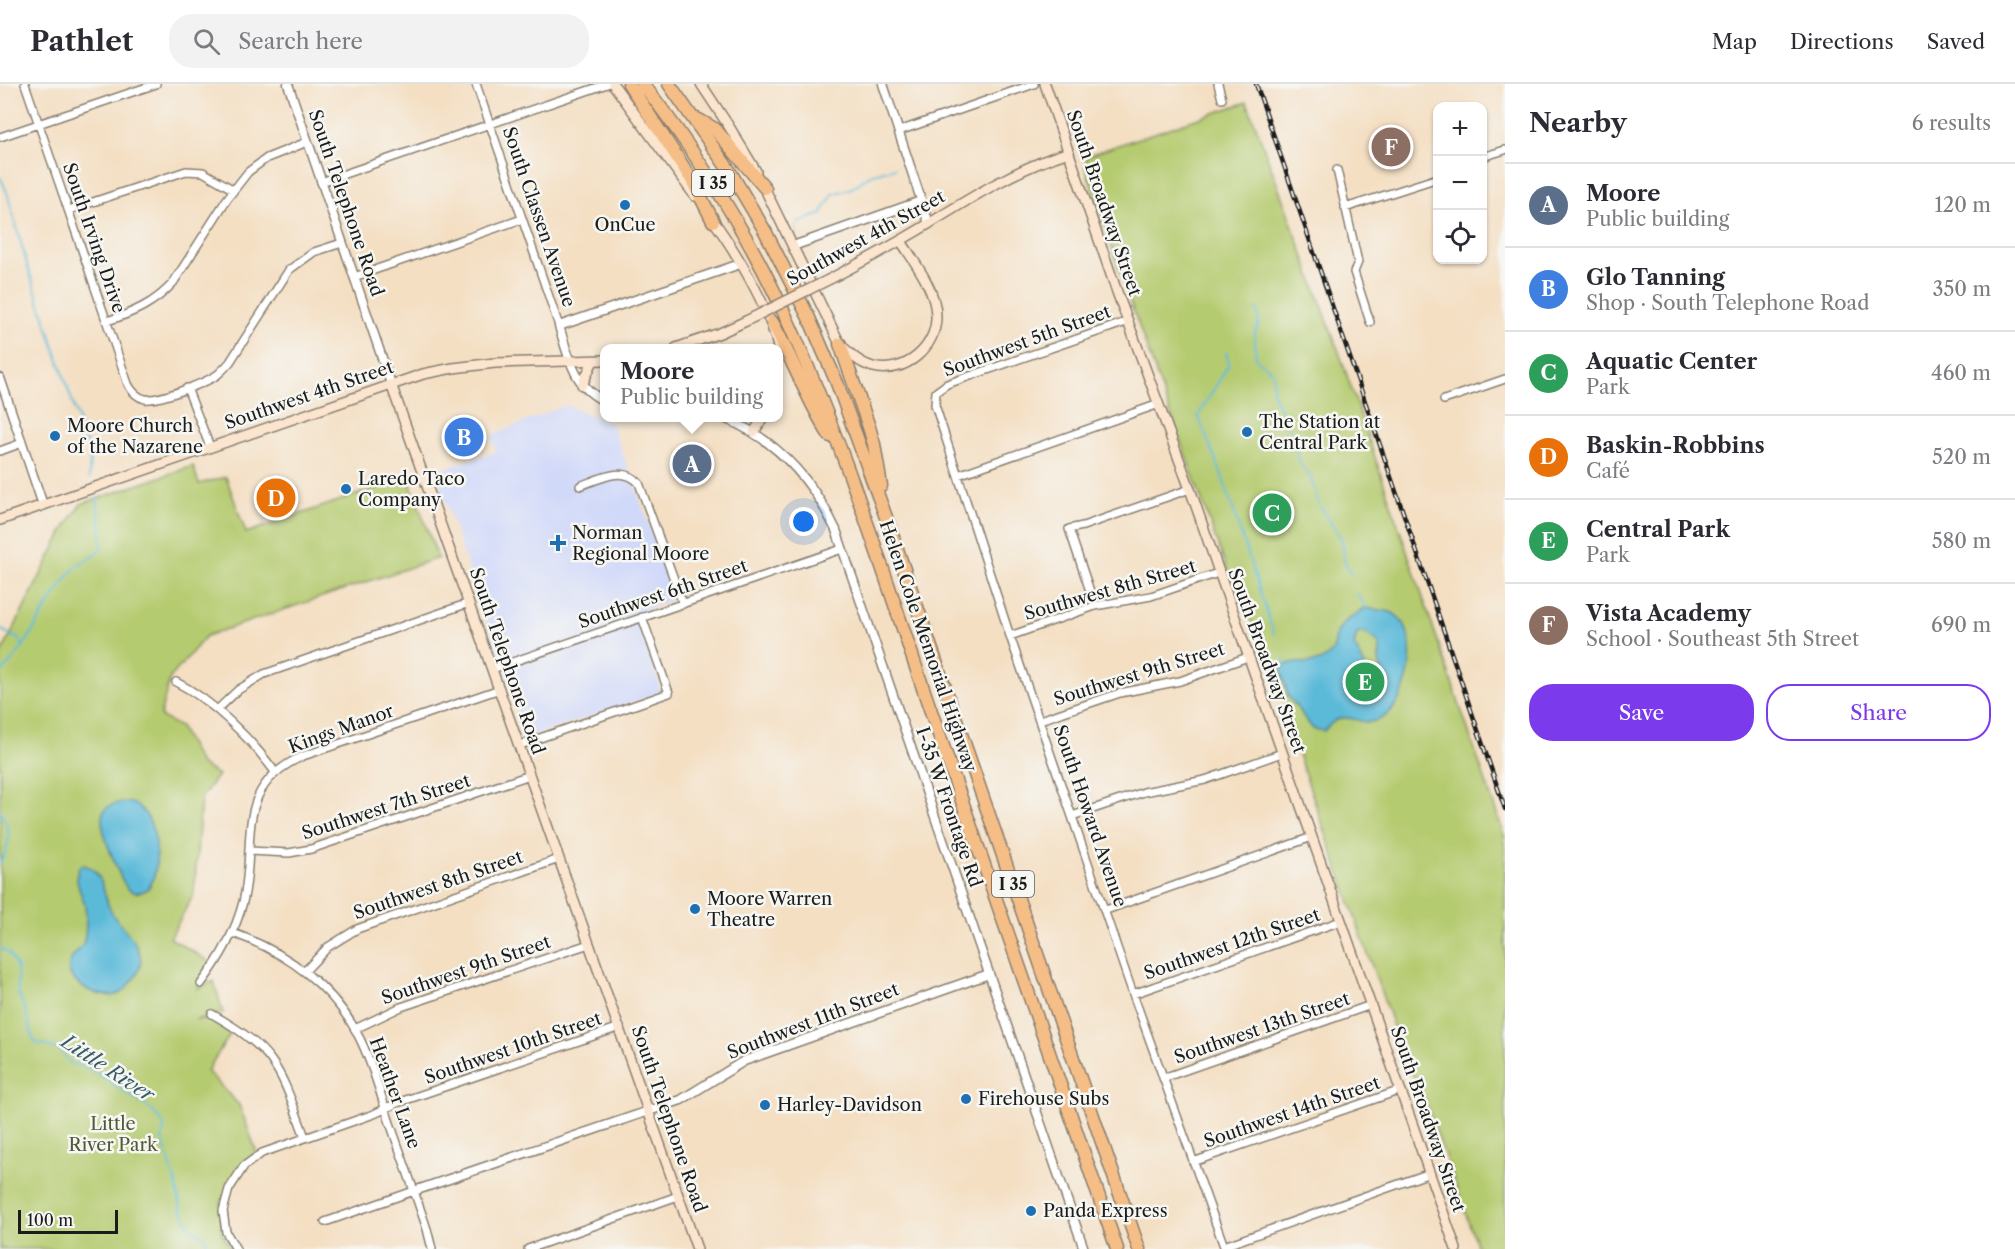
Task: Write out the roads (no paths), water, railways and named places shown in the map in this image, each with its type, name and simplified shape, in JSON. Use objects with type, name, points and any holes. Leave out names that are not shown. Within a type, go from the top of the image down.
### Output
[{"type":"highway","points":[[629,84],[692,180],[714,220]]},
{"type":"highway","name":"Helen Cole Memorial Highway","points":[[644,84],[712,181],[760,264],[791,326],[831,422],[1117,1249]]},
{"type":"highway","name":"Helen Cole Memorial Highway","points":[[669,84],[729,170],[765,231],[809,318],[850,416],[1139,1249]]},
{"type":"highway","points":[[693,117],[715,129],[765,188]]},
{"type":"highway","points":[[772,322],[815,411],[842,455]]},
{"type":"highway","points":[[840,344],[874,444],[887,520]]},
{"type":"main road","points":[[613,84],[714,220],[772,322],[777,344]]},
{"type":"main road","points":[[701,84],[765,188],[840,344],[861,362],[873,367],[886,368],[901,365],[915,358],[934,333],[936,317],[933,298],[901,241]]},
{"type":"main road","name":"South Broadway Street","points":[[1045,84],[1190,489],[1456,1249]]},
{"type":"main road","name":"Southwest 4th Street","points":[[688,344],[720,333],[830,279],[901,241],[1013,173],[1069,152]]},
{"type":"main road","name":"Southwest 4th Street","points":[[0,520],[391,384],[453,368],[495,363],[600,360]]},
{"type":"main road","points":[[582,385],[593,361]]},
{"type":"main road","name":"South Telephone Road","points":[[391,384],[697,1249]]},
{"type":"main road","points":[[754,432],[760,422]]},
{"type":"street","name":"South Irving Drive","points":[[25,84],[128,384],[141,398],[153,399],[187,388]]},
{"type":"street","points":[[0,137],[156,84]]},
{"type":"street","name":"South Classen Avenue","points":[[476,84],[570,362]]},
{"type":"street","points":[[321,182],[607,84]]},
{"type":"street","points":[[883,84],[929,224]]},
{"type":"street","points":[[899,131],[1034,84]]},
{"type":"street","points":[[1218,84],[1222,99]]},
{"type":"street","name":"South Telephone Road","points":[[290,85],[307,142],[391,384]]},
{"type":"street","points":[[107,321],[141,309],[165,292],[248,172],[260,162],[307,142]]},
{"type":"street","points":[[1487,156],[1505,150]]},
{"type":"street","points":[[1337,170],[1358,262],[1354,272],[1370,322]]},
{"type":"street","points":[[69,210],[186,171],[203,172],[234,190]]},
{"type":"street","points":[[1345,208],[1433,179]]},
{"type":"street","points":[[793,246],[921,201]]},
{"type":"street","points":[[354,277],[522,219]]},
{"type":"street","points":[[210,447],[187,388],[211,379],[224,369],[280,283],[296,263],[320,249],[342,243]]},
{"type":"street","points":[[558,326],[740,264]]},
{"type":"street","name":"Southwest 5th Street","points":[[936,392],[948,384],[1129,321]]},
{"type":"street","points":[[570,362],[582,385],[592,395],[600,399]]},
{"type":"street","points":[[0,378],[43,505]]},
{"type":"street","points":[[1444,400],[1505,379]]},
{"type":"street","name":"South Howard Avenue","points":[[936,392],[935,405],[1010,636],[1133,994],[1224,1248]]},
{"type":"street","points":[[958,475],[1159,404]]},
{"type":"street","name":"I-35 W Frontage Rd","points":[[734,422],[754,432],[778,450],[805,478],[829,516],[1084,1249]]},
{"type":"street","points":[[0,451],[22,443]]},
{"type":"street","points":[[580,486],[612,474],[627,474],[633,478],[641,488],[683,604]]},
{"type":"street","points":[[1095,606],[1069,529],[1190,489]]},
{"type":"street","name":"Southwest 6th Street","points":[[492,669],[842,549]]},
{"type":"street","name":"Southwest 8th Street","points":[[1010,636],[1095,606],[1151,596],[1218,573]]},
{"type":"street","points":[[218,709],[238,690],[264,674],[469,603]]},
{"type":"street","points":[[520,746],[669,693],[642,617]]},
{"type":"street","name":"Southwest 9th Street","points":[[1040,720],[1120,693],[1180,681],[1248,657]]},
{"type":"street","points":[[176,682],[198,694],[218,709],[275,772]]},
{"type":"street","name":"Kings Manor","points":[[201,984],[216,965],[233,933],[246,887],[253,809],[262,788],[275,772],[303,756],[500,689]]},
{"type":"street","points":[[1072,816],[1143,792],[1205,780],[1282,753]]},
{"type":"street","name":"Southwest 7th Street","points":[[249,851],[289,853],[312,849],[530,775]]},
{"type":"street","points":[[1106,910],[1312,837]]},
{"type":"street","name":"Southwest 8th Street","points":[[304,971],[328,947],[357,928],[560,859]]},
{"type":"street","name":"Southwest 12th Street","points":[[1133,994],[1341,921]]},
{"type":"street","name":"Heather Lane","points":[[233,933],[271,949],[304,971],[331,996],[355,1029],[386,1109],[432,1249]]},
{"type":"street","name":"Southwest 9th Street","points":[[355,1029],[401,1007],[589,944]]},
{"type":"street","name":"Southwest 11th Street","points":[[414,1191],[649,1111],[692,1094],[744,1061],[989,974]]},
{"type":"street","name":"Southwest 13th Street","points":[[1163,1078],[1371,1005]]},
{"type":"street","points":[[212,1014],[249,1037],[271,1059],[287,1087],[305,1137]]},
{"type":"street","name":"Southwest 10th Street","points":[[236,1249],[226,1232],[223,1211],[229,1189],[244,1166],[262,1154],[397,1103],[620,1028]]},
{"type":"street","name":"Southwest 14th Street","points":[[1193,1162],[1401,1090]]},
{"type":"street","points":[[1224,1248],[1430,1173]]},
{"type":"street","points":[[325,1222],[414,1191]]},
{"type":"street","points":[[528,1249],[678,1196]]},
{"type":"water","points":[[1366,608],[1393,613],[1403,623],[1409,636],[1410,652],[1405,686],[1389,713],[1378,720],[1363,722],[1345,718],[1332,723],[1324,731],[1313,729],[1288,696],[1281,669],[1291,663],[1323,660],[1334,648],[1339,629],[1345,622]],"holes":[[[1364,632],[1378,642],[1379,661],[1386,686],[1385,697],[1376,698],[1372,694],[1365,666],[1354,645],[1357,634]]]},
{"type":"water","points":[[126,802],[137,805],[145,813],[155,837],[154,877],[147,889],[139,892],[132,892],[126,887],[109,849],[103,826],[104,811],[114,804]]},
{"type":"water","points":[[82,865],[89,867],[98,876],[110,909],[135,942],[140,955],[137,974],[126,989],[116,995],[102,995],[86,989],[70,974],[71,960],[83,944],[85,934],[86,909],[77,882],[78,868]]},
{"type":"waterway","points":[[797,234],[796,225],[821,214],[833,194],[852,188],[870,175],[895,168]]},
{"type":"waterway","points":[[0,177],[7,192],[28,268],[90,455],[89,478]]},
{"type":"waterway","points":[[1257,308],[1259,323],[1254,335],[1256,359],[1273,372],[1273,395],[1287,422],[1301,465],[1311,478],[1319,504],[1343,542],[1344,560],[1351,574]]},
{"type":"waterway","points":[[1226,352],[1229,364],[1198,416],[1221,473],[1274,634]]},
{"type":"waterway","points":[[0,675],[23,647],[73,570],[99,552],[102,539],[97,498]]},
{"type":"waterway","points":[[1357,593],[1366,608]]},
{"type":"waterway","name":"Little River","points":[[0,629],[20,640],[22,646]]},
{"type":"waterway","points":[[1283,659],[1285,664]]},
{"type":"waterway","name":"Little River","points":[[0,810],[9,836],[7,849],[0,863]]},
{"type":"waterway","name":"Little River","points":[[0,948],[9,953],[17,968],[18,993],[33,1039],[37,1043],[60,1050],[70,1063],[88,1068],[100,1075],[150,1109],[161,1120],[164,1127],[162,1138],[176,1183],[181,1209],[190,1227],[204,1236],[209,1249]]},
{"type":"railway","points":[[1256,84],[1505,809]]},
{"type":"place","name":"Vista Academy","points":[[1391,147]]},
{"type":"place","name":"OnCue","points":[[625,205]]},
{"type":"place","name":"The Station at Central Park","points":[[1247,432]]},
{"type":"place","name":"Moore Church of the Nazarene","points":[[55,436]]},
{"type":"place","name":"Glo Tanning","points":[[464,437]]},
{"type":"place","name":"Moore","points":[[692,464]]},
{"type":"place","name":"Laredo Taco Company","points":[[346,489]]},
{"type":"place","name":"Baskin-Robbins","points":[[276,498]]},
{"type":"place","name":"Aquatic Center","points":[[1272,513]]},
{"type":"place","name":"Norman Regional Moore","points":[[558,543]]},
{"type":"place","name":"Central Park","points":[[1365,682]]},
{"type":"place","name":"Moore Warren Theatre","points":[[695,909]]},
{"type":"place","name":"Firehouse Subs","points":[[966,1099]]},
{"type":"place","name":"Harley-Davidson","points":[[765,1105]]},
{"type":"place","name":"Panda Express","points":[[1031,1211]]},
{"type":"park label","name":"Little River Park","points":[[113,1134]]}]
